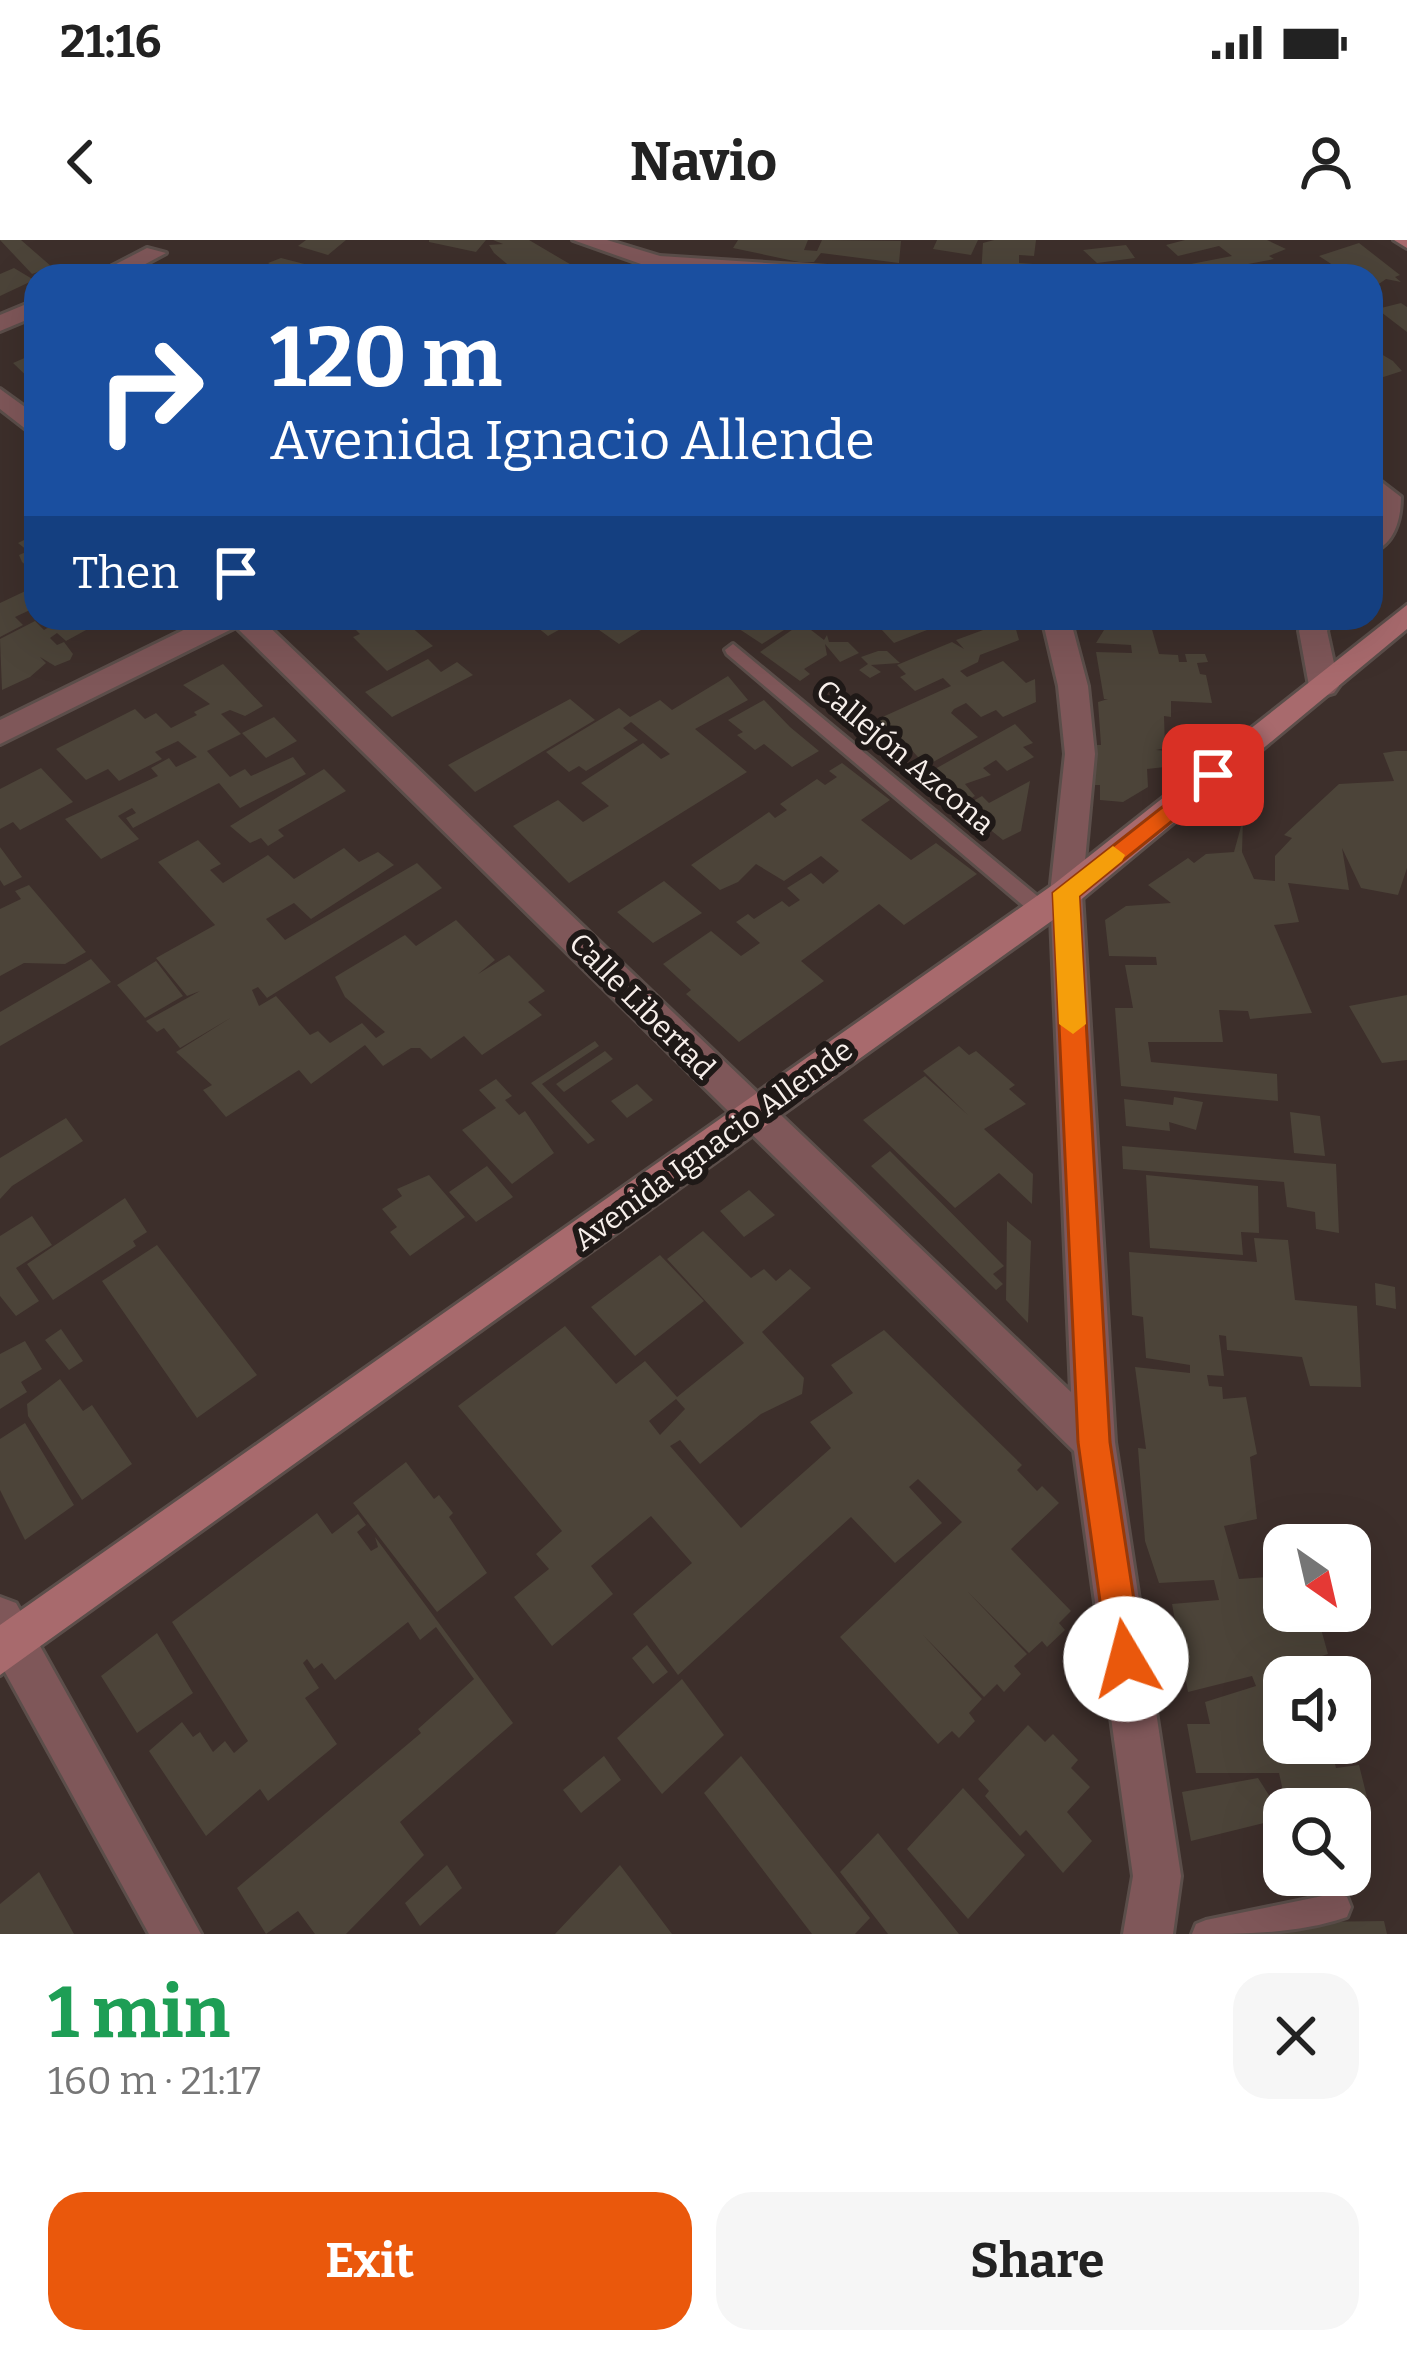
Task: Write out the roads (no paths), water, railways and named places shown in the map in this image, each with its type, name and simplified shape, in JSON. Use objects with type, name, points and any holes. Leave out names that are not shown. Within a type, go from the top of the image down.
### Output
[{"type":"main road","name":"Avenida Ignacio Allende","points":[[4,1638],[755,1117],[1053,901],[1324,686],[1407,614]]},
{"type":"street","points":[[584,240],[644,264]]},
{"type":"street","points":[[131,264],[155,253]]},
{"type":"street","points":[[0,396],[24,418]]},
{"type":"street","points":[[1383,493],[1388,497],[1388,520],[1383,527]]},
{"type":"street","points":[[0,733],[207,630]]},
{"type":"street","name":"Calle Libertad","points":[[255,630],[1094,1442]]},
{"type":"street","points":[[1059,630],[1073,686],[1080,754],[1053,901],[1094,1442],[1157,1876],[1148,1934]]},
{"type":"street","points":[[1313,630],[1324,686]]},
{"type":"street","points":[[4,1638],[176,1934]]},
{"type":"lane","name":"Callejón Azcona","points":[[733,650],[1053,901]]},
{"type":"lane","points":[[1206,1934],[1337,1907]]}]
